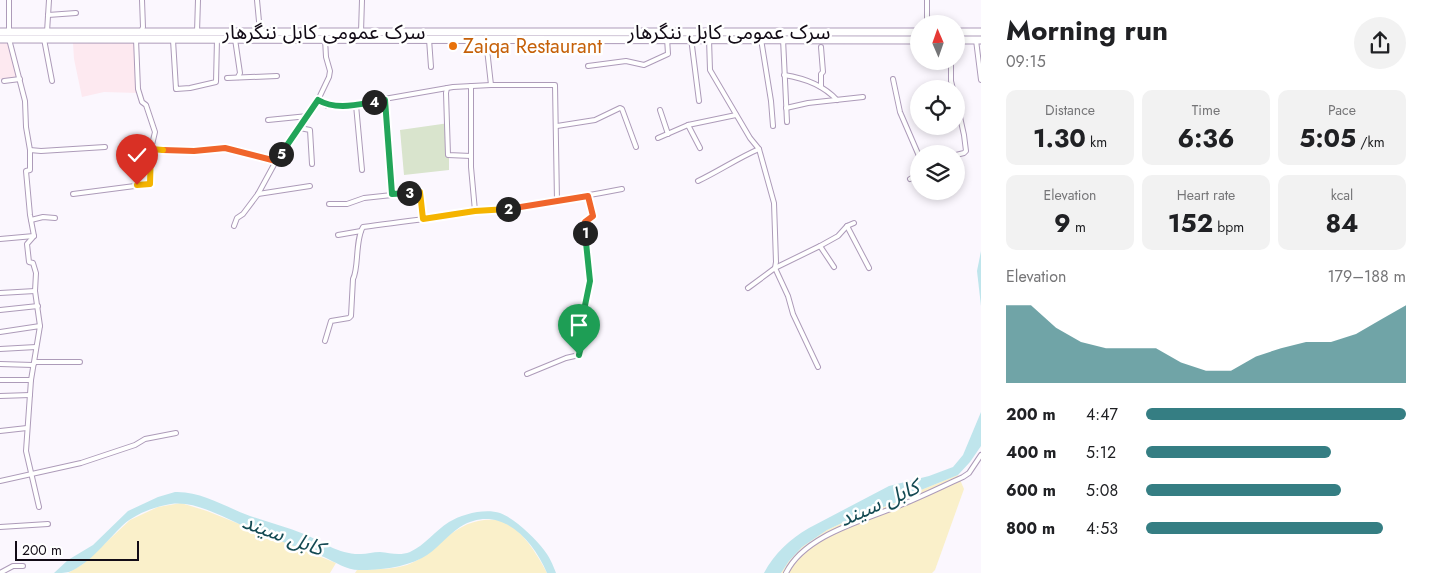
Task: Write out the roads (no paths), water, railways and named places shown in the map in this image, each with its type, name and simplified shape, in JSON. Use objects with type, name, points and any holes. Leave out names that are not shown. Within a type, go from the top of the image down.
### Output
[{"type":"highway","name":"سرک عمومی کابل ننگرهار","points":[[0,32],[9,36],[44,39],[197,32],[260,32],[486,39],[910,40]]},
{"type":"highway","name":"سرک عمومی کابل ننگرهار","points":[[0,39],[9,36],[47,32],[139,36],[174,40],[325,39],[363,36],[910,32]]},
{"type":"highway","points":[[965,32],[981,32]]},
{"type":"highway","points":[[965,40],[978,40]]},
{"type":"street","points":[[10,0],[9,36],[25,101],[26,127],[30,150],[30,170],[26,171],[34,236]]},
{"type":"street","points":[[47,32],[49,0]]},
{"type":"street","points":[[73,194],[150,184],[151,149],[155,132],[146,105],[142,102],[138,89],[139,36],[143,27],[142,0]]},
{"type":"street","points":[[197,32],[198,0]]},
{"type":"street","points":[[257,0],[260,32]]},
{"type":"street","points":[[362,0],[363,36]]},
{"type":"street","points":[[927,0],[927,15]]},
{"type":"street","points":[[48,15],[76,13]]},
{"type":"street","points":[[429,38],[431,67]]},
{"type":"street","points":[[588,66],[626,61],[644,65],[668,54],[667,38]]},
{"type":"street","points":[[690,38],[699,101]]},
{"type":"street","points":[[708,38],[710,70],[750,138],[759,149],[774,203],[775,268],[788,296],[793,314],[818,367]]},
{"type":"street","points":[[44,39],[52,81]]},
{"type":"street","points":[[174,40],[176,89],[216,82],[217,39]]},
{"type":"street","points":[[235,39],[240,73],[238,77]]},
{"type":"street","points":[[234,226],[237,218],[243,214],[258,194],[276,161],[318,100],[330,71],[326,57],[325,39]]},
{"type":"street","points":[[486,39],[491,85]]},
{"type":"street","points":[[761,39],[773,126]]},
{"type":"street","points":[[783,39],[788,122]]},
{"type":"street","points":[[978,40],[981,80]]},
{"type":"street","points":[[820,47],[823,72],[821,74],[821,87]]},
{"type":"street","points":[[227,78],[277,76]]},
{"type":"street","points":[[784,76],[802,78],[821,87],[837,100]]},
{"type":"street","points":[[4,81],[20,79]]},
{"type":"street","points":[[893,79],[900,112],[914,145]]},
{"type":"street","points":[[318,100],[327,106],[356,105],[447,88],[491,85],[555,85],[557,200]]},
{"type":"street","points":[[471,86],[471,156],[475,211]]},
{"type":"street","points":[[447,88],[448,156],[471,156]]},
{"type":"street","points":[[786,108],[808,103],[863,97]]},
{"type":"street","points":[[385,100],[392,194]]},
{"type":"street","points":[[356,105],[362,170]]},
{"type":"street","points":[[557,126],[594,120],[620,108],[629,124],[636,148]]},
{"type":"street","points":[[660,110],[668,134]]},
{"type":"street","points":[[658,138],[688,125],[736,115]]},
{"type":"street","points":[[268,120],[308,116]]},
{"type":"street","points":[[688,125],[700,148]]},
{"type":"street","points":[[300,128],[310,130],[312,164]]},
{"type":"street","points":[[964,135],[965,152]]},
{"type":"street","points":[[30,150],[58,151],[105,147]]},
{"type":"street","points":[[123,150],[194,151],[225,148],[276,161]]},
{"type":"street","points":[[698,181],[759,149]]},
{"type":"street","points":[[258,194],[310,186]]},
{"type":"street","points":[[325,341],[331,321],[351,316],[353,278],[363,227],[475,211],[511,208],[622,189]]},
{"type":"street","points":[[328,204],[347,204],[364,198],[420,192],[423,219]]},
{"type":"street","points":[[527,374],[566,358],[579,355],[582,320],[590,281],[585,222],[593,216],[588,196]]},
{"type":"street","points":[[31,220],[43,217],[55,218]]},
{"type":"street","points":[[748,288],[775,268],[838,236],[847,226],[854,223]]},
{"type":"street","points":[[847,226],[869,268]]},
{"type":"street","points":[[338,235],[361,231]]},
{"type":"street","points":[[0,239],[34,236]]},
{"type":"street","points":[[34,236],[27,244],[29,262],[33,263],[36,273],[35,291],[40,326],[30,380],[26,451],[39,507]]},
{"type":"street","points":[[820,246],[834,267]]},
{"type":"street","points":[[0,294],[35,291]]},
{"type":"street","points":[[0,310],[38,306]]},
{"type":"street","points":[[0,332],[40,326]]},
{"type":"street","points":[[0,349],[36,346]]},
{"type":"street","points":[[0,364],[33,365],[35,362],[80,362]]},
{"type":"street","points":[[0,380],[30,380]]},
{"type":"street","points":[[0,396],[30,395]]},
{"type":"street","points":[[0,431],[27,428]]},
{"type":"street","points":[[0,480],[81,463],[135,445],[145,439],[176,432]]},
{"type":"street","points":[[786,573],[790,565],[801,553],[816,541],[963,478],[981,455]]},
{"type":"street","points":[[0,527],[48,524]]},
{"type":"street","points":[[0,573],[13,566],[23,566]]},
{"type":"water","points":[[981,251],[981,306],[977,271]]},
{"type":"water","name":"کابل سيند","points":[[981,412],[981,446],[958,475],[827,530],[802,547],[781,573],[764,573],[783,548],[809,528],[889,486],[929,476],[953,467],[963,455]]},
{"type":"water","name":"کابل سيند","points":[[175,492],[185,492],[204,497],[353,554],[380,552],[402,554],[410,552],[454,519],[467,514],[488,511],[500,513],[512,519],[530,534],[546,552],[556,573],[547,573],[533,548],[512,528],[501,522],[488,519],[474,521],[460,527],[422,558],[407,564],[375,570],[355,570],[262,534],[202,508],[192,505],[171,504],[146,511],[128,521],[98,551],[77,568],[69,572],[54,573],[68,560],[93,545],[128,511],[158,497]]},
{"type":"place","name":"Zaiqa Restaurant","points":[[453,46]]}]
